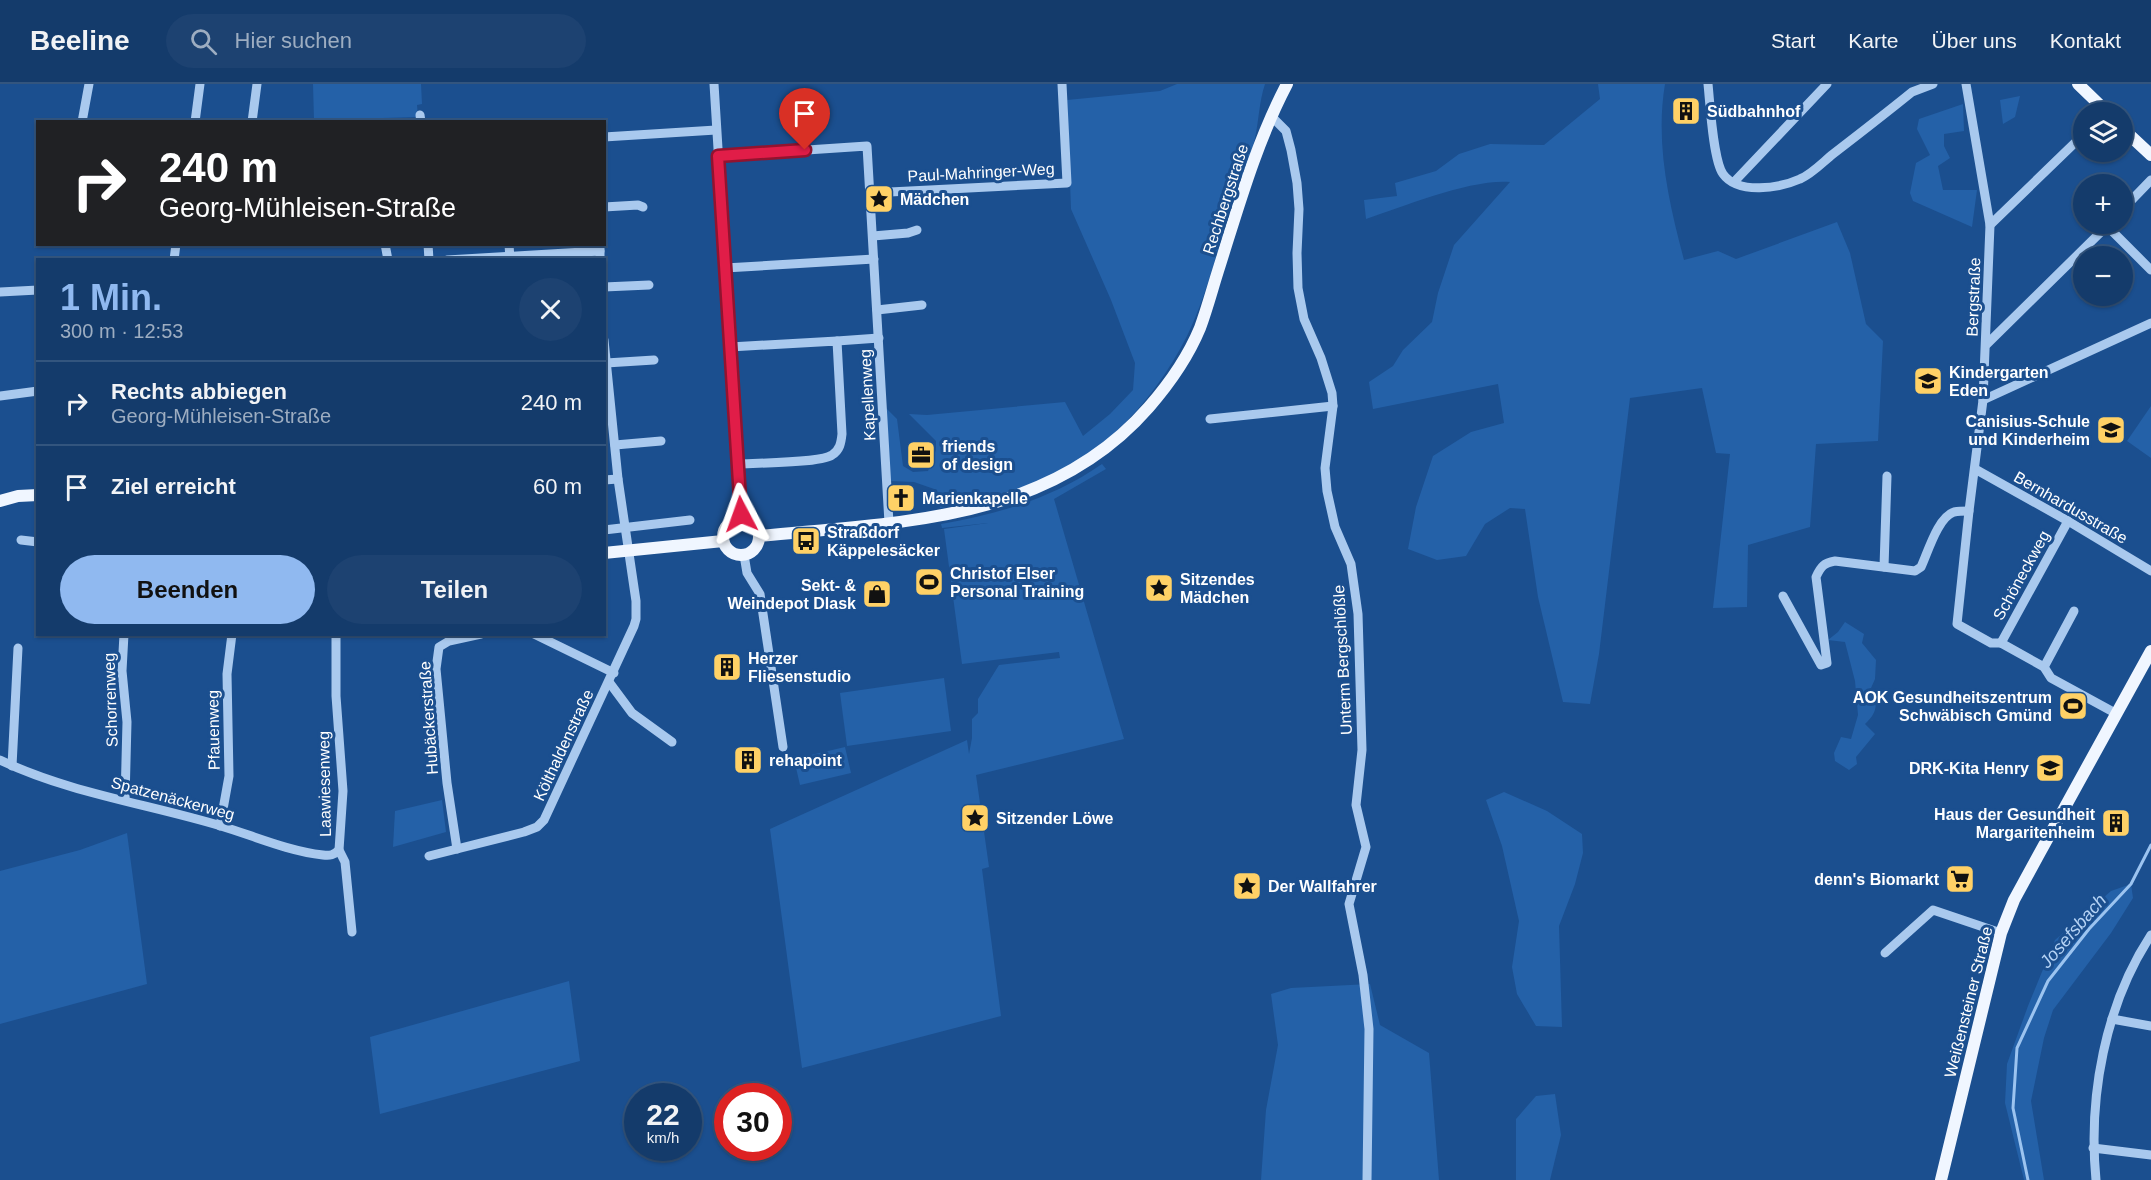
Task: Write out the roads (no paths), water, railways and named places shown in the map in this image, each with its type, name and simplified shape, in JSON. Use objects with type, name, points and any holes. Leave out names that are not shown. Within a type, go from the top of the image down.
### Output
[{"type":"main road","name":"Rechbergstraße","points":[[759,536],[890,523],[990,505],[1061,477],[1099,454],[1124,434],[1165,388],[1187,355],[1200,328],[1250,172],[1286,84]]},
{"type":"main road","points":[[2078,84],[2096,102]]},
{"type":"main road","points":[[2133,138],[2151,155]]},
{"type":"main road","points":[[0,501],[18,496],[36,495]]},
{"type":"main road","points":[[741,519],[751,522],[759,536],[755,549],[744,555],[729,551],[723,541],[728,524],[741,519]]},
{"type":"main road","points":[[606,553],[723,541]]},
{"type":"main road","name":"Weißensteiner Straße","points":[[1941,1180],[2001,933],[2014,900],[2151,651]]},
{"type":"street","points":[[82,120],[89,84]]},
{"type":"street","points":[[195,120],[200,84]]},
{"type":"street","points":[[252,120],[258,84]]},
{"type":"street","points":[[714,84],[741,519]]},
{"type":"street","name":"Paul-Mahringer-Weg","points":[[870,193],[1067,183],[1062,84]]},
{"type":"street","points":[[1708,84],[1720,168],[1724,176],[1734,182],[1753,187],[1771,188],[1801,179],[1912,92],[1933,84]]},
{"type":"street","points":[[1734,182],[1827,84]]},
{"type":"street","name":"Bergstraße","points":[[1966,84],[1990,225],[1983,400],[1957,624],[1991,644],[2001,643]]},
{"type":"street","name":"Unterm Bergschlößle","points":[[1271,116],[1286,131],[1297,183],[1298,288],[1304,319],[1321,357],[1332,393],[1333,406],[1325,468],[1327,491],[1335,527],[1351,564],[1358,614],[1362,750],[1356,805],[1366,847],[1348,904],[1364,975],[1369,1029],[1367,1180]]},
{"type":"street","points":[[606,137],[716,130]]},
{"type":"street","points":[[1990,225],[2073,145]]},
{"type":"street","name":"Kapellenweg","points":[[718,156],[867,146],[890,523]]},
{"type":"street","points":[[2133,199],[2151,180]]},
{"type":"street","points":[[606,207],[638,205],[644,207]]},
{"type":"street","points":[[873,236],[908,233],[916,230]]},
{"type":"street","points":[[1987,344],[2099,234]]},
{"type":"street","points":[[2117,234],[2151,270]]},
{"type":"street","points":[[510,258],[600,252]]},
{"type":"street","points":[[725,268],[874,259]]},
{"type":"street","points":[[606,287],[649,285]]},
{"type":"street","points":[[0,292],[36,290]]},
{"type":"street","points":[[877,310],[922,305]]},
{"type":"street","points":[[1983,400],[2151,323]]},
{"type":"street","points":[[730,347],[879,338]]},
{"type":"street","points":[[737,464],[824,459],[837,450],[842,434],[837,341]]},
{"type":"street","points":[[606,363],[654,360]]},
{"type":"street","name":"Költhaldenstraße","points":[[458,849],[537,827],[544,820],[636,619],[636,601],[624,527],[606,363]]},
{"type":"street","points":[[0,396],[36,391]]},
{"type":"street","points":[[1210,418],[1333,406]]},
{"type":"street","points":[[615,445],[661,441]]},
{"type":"street","name":"Bernhardusstraße","points":[[1975,470],[2068,521],[2151,571]]},
{"type":"street","points":[[1884,567],[1887,476]]},
{"type":"street","points":[[606,480],[618,478]]},
{"type":"street","points":[[1783,596],[1821,665],[1827,663],[1816,577],[1825,562],[1836,561],[1915,571],[1921,567],[1941,523],[1948,515],[1956,511],[1969,511]]},
{"type":"street","points":[[606,530],[690,520]]},
{"type":"street","name":"Schöneckweg","points":[[2001,643],[2068,521]]},
{"type":"street","points":[[21,540],[36,542]]},
{"type":"street","points":[[744,555],[747,573],[760,594],[783,747]]},
{"type":"street","points":[[2044,667],[2074,611]]},
{"type":"street","name":"Schorrenweg","points":[[124,636],[122,671],[127,722],[125,800]]},
{"type":"street","name":"Pfauenweg","points":[[220,826],[229,776],[226,674],[232,636]]},
{"type":"street","name":"Laawiesenweg","points":[[336,636],[336,696],[343,791],[339,850],[345,862],[352,932]]},
{"type":"street","name":"Hubäckerstraße","points":[[458,849],[436,669],[439,647],[449,641],[472,636]]},
{"type":"street","points":[[538,636],[611,677]]},
{"type":"street","points":[[2001,643],[2044,667],[2051,678],[2117,714]]},
{"type":"street","points":[[12,766],[18,648]]},
{"type":"street","name":"Költhaldenstraße","points":[[611,677],[632,713],[672,742]]},
{"type":"street","name":"Spatzenäckerweg","points":[[0,760],[55,781],[321,855],[332,855],[339,850]]},
{"type":"street","points":[[429,856],[458,849]]},
{"type":"street","points":[[1885,953],[1933,910],[2001,933]]},
{"type":"street","points":[[2096,1180],[2093,1148],[2100,1074],[2112,1019],[2134,963],[2151,935]]},
{"type":"street","points":[[2112,1019],[2151,1026]]},
{"type":"street","points":[[2093,1148],[2151,1155]]},
{"type":"waterway","name":"Josefsbach","points":[[2028,1180],[2013,1108],[2017,1048],[2048,981],[2089,929],[2131,884],[2151,845]]},
{"type":"place","name":"Südbahnhof","points":[[1686,111]]},
{"type":"place","name":"Mädchen","points":[[879,199]]},
{"type":"place","name":"Kindergarten Eden","points":[[1928,381]]},
{"type":"place","name":"Canisius-Schule und Kinderheim","points":[[2111,430]]},
{"type":"place","name":"friends of design","points":[[921,455]]},
{"type":"place","name":"Marienkapelle","points":[[901,498]]},
{"type":"place","name":"Straßdorf Käppelesäcker","points":[[806,541]]},
{"type":"place","name":"Christof Elser Personal Training","points":[[929,582]]},
{"type":"place","name":"Sitzendes Mädchen","points":[[1159,588]]},
{"type":"place","name":"Sekt- & Weindepot Dlask","points":[[877,594]]},
{"type":"place","name":"Herzer Fliesenstudio","points":[[727,667]]},
{"type":"place","name":"AOK Gesundheitszentrum Schwäbisch Gmünd","points":[[2073,706]]},
{"type":"place","name":"rehapoint","points":[[748,760]]},
{"type":"place","name":"DRK-Kita Henry","points":[[2050,768]]},
{"type":"place","name":"Sitzender Löwe","points":[[975,818]]},
{"type":"place","name":"Haus der Gesundheit Margaritenheim","points":[[2116,823]]},
{"type":"place","name":"denn's Biomarkt","points":[[1960,879]]},
{"type":"place","name":"Der Wallfahrer","points":[[1247,886]]}]
